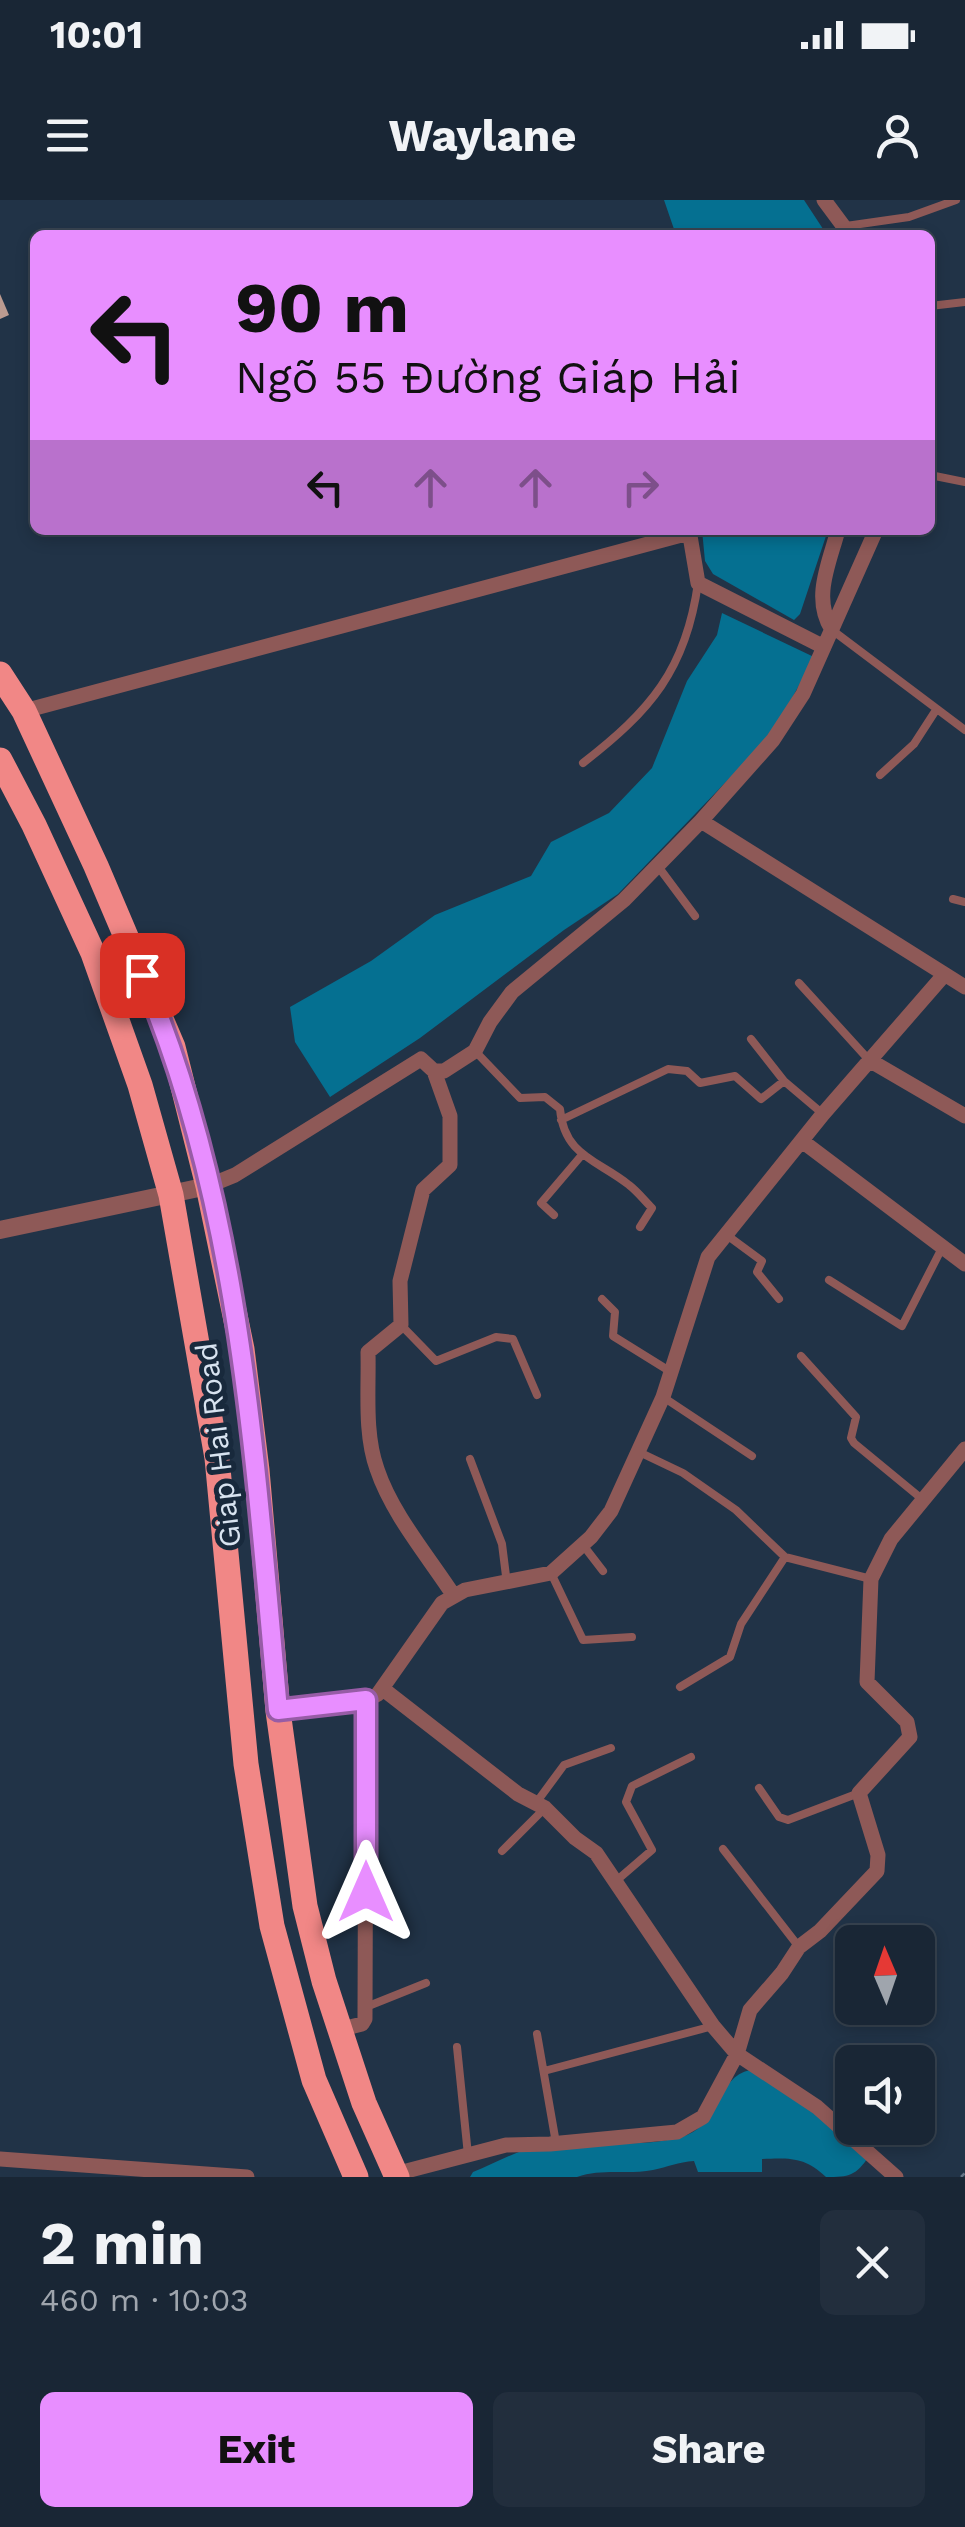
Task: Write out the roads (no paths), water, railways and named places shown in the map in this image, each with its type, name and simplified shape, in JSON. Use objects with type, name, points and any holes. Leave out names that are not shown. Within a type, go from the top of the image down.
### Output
[{"type":"highway","name":"Giap Hai Road","points":[[0,674],[24,712],[173,1047],[208,1186],[242,1349],[278,1710],[305,1906],[324,1981],[392,2176]]},
{"type":"highway","name":"Giap Hai Road","points":[[0,760],[92,953],[140,1085],[171,1195],[217,1458],[230,1626],[272,1926],[314,2080],[356,2177]]},
{"type":"highway","points":[[34,825],[68,808]]},
{"type":"highway","points":[[230,1626],[270,1622]]},
{"type":"highway","points":[[255,1824],[292,1816]]},
{"type":"street","points":[[824,200],[847,230]]},
{"type":"street","points":[[24,712],[678,535]]},
{"type":"street","points":[[690,535],[698,583],[824,647]]},
{"type":"street","points":[[832,630],[822,614],[820,596],[837,535]]},
{"type":"street","points":[[434,1071],[444,1071],[475,1051],[512,992],[624,900],[701,822],[773,740],[803,694],[874,535]]},
{"type":"street","points":[[701,822],[965,987]]},
{"type":"street","points":[[278,1710],[366,1700],[383,1689],[442,1603],[466,1590],[551,1573],[584,1545],[612,1512],[663,1397],[708,1257],[822,1114],[944,975]]},
{"type":"street","points":[[0,1230],[208,1186],[235,1175],[421,1059],[434,1071],[450,1116],[450,1165],[423,1190],[400,1281],[401,1325],[368,1352],[371,1438],[376,1468],[393,1502],[454,1596]]},
{"type":"street","points":[[869,1060],[965,1116]]},
{"type":"street","points":[[802,1142],[965,1264]]},
{"type":"street","points":[[392,2176],[506,2145],[677,2132],[703,2117],[737,2054],[750,2010],[799,1946],[820,1931],[877,1872],[878,1855],[859,1793],[910,1737],[907,1722],[867,1682],[871,1580],[891,1539],[965,1450]]},
{"type":"street","points":[[383,1689],[518,1794],[541,1806],[596,1853],[713,2026],[737,2054],[817,2106],[896,2177]]},
{"type":"street","points":[[342,2029],[364,2023],[366,2008],[366,1700]]},
{"type":"street","points":[[0,2159],[247,2177]]},
{"type":"lane","points":[[852,230],[909,217],[956,200]]},
{"type":"lane","points":[[935,305],[965,302]]},
{"type":"lane","points":[[935,477],[965,485]]},
{"type":"lane","points":[[582,763],[642,714],[660,691],[691,621],[698,583]]},
{"type":"lane","points":[[832,630],[965,730]]},
{"type":"lane","points":[[880,774],[914,744],[936,710]]},
{"type":"lane","points":[[656,865],[695,916]]},
{"type":"lane","points":[[952,899],[965,902]]},
{"type":"lane","points":[[799,983],[869,1060]]},
{"type":"lane","points":[[751,1040],[784,1081],[822,1114]]},
{"type":"lane","points":[[475,1051],[510,1092],[520,1098],[545,1097],[560,1108],[561,1120],[581,1156],[631,1186],[652,1208],[640,1227]]},
{"type":"lane","points":[[561,1120],[668,1069],[688,1071],[700,1083],[735,1076],[761,1098],[784,1081]]},
{"type":"lane","points":[[554,1215],[541,1203],[581,1156]]},
{"type":"lane","points":[[724,1233],[762,1262],[757,1272],[779,1299]]},
{"type":"lane","points":[[829,1280],[902,1326],[942,1248]]},
{"type":"lane","points":[[602,1298],[614,1312],[613,1336],[671,1372]]},
{"type":"lane","points":[[401,1325],[436,1360],[496,1336],[513,1338],[537,1395]]},
{"type":"lane","points":[[800,1356],[856,1416],[851,1438],[854,1443],[922,1499]]},
{"type":"lane","points":[[663,1397],[752,1456]]},
{"type":"lane","points":[[638,1452],[684,1472],[736,1510],[785,1557],[871,1580]]},
{"type":"lane","points":[[470,1459],[502,1544],[507,1584]]},
{"type":"lane","points":[[584,1545],[603,1571]]},
{"type":"lane","points":[[680,1687],[730,1657],[741,1624],[785,1557]]},
{"type":"lane","points":[[551,1573],[584,1640],[632,1636]]},
{"type":"lane","points":[[502,1851],[541,1806],[564,1765],[611,1748]]},
{"type":"lane","points":[[616,1881],[652,1850],[626,1802],[632,1786],[691,1757]]},
{"type":"lane","points":[[759,1788],[778,1817],[788,1820],[859,1793]]},
{"type":"lane","points":[[724,1850],[799,1946]]},
{"type":"lane","points":[[366,2008],[426,1984]]},
{"type":"lane","points":[[544,2071],[713,2026]]},
{"type":"lane","points":[[538,2034],[556,2142]]},
{"type":"lane","points":[[456,2047],[468,2155]]},
{"type":"water","points":[[664,200],[804,200],[824,230],[674,230]]},
{"type":"water","points":[[702,535],[826,535],[800,614],[794,620],[713,574],[705,561]]},
{"type":"water","points":[[722,613],[814,657],[774,732],[618,894],[420,1038],[330,1097],[295,1042],[290,1007],[371,961],[435,915],[531,876],[551,842],[609,813],[652,768],[687,681],[717,635]]},
{"type":"water","points":[[750,2070],[778,2085],[835,2129],[835,2145],[855,2145],[869,2156],[851,2174],[834,2177],[826,2177],[797,2160],[762,2159],[762,2172],[698,2172],[694,2161],[644,2171],[577,2177],[470,2177],[473,2172],[539,2146],[651,2142],[687,2135],[706,2121],[724,2090],[739,2074]]}]
